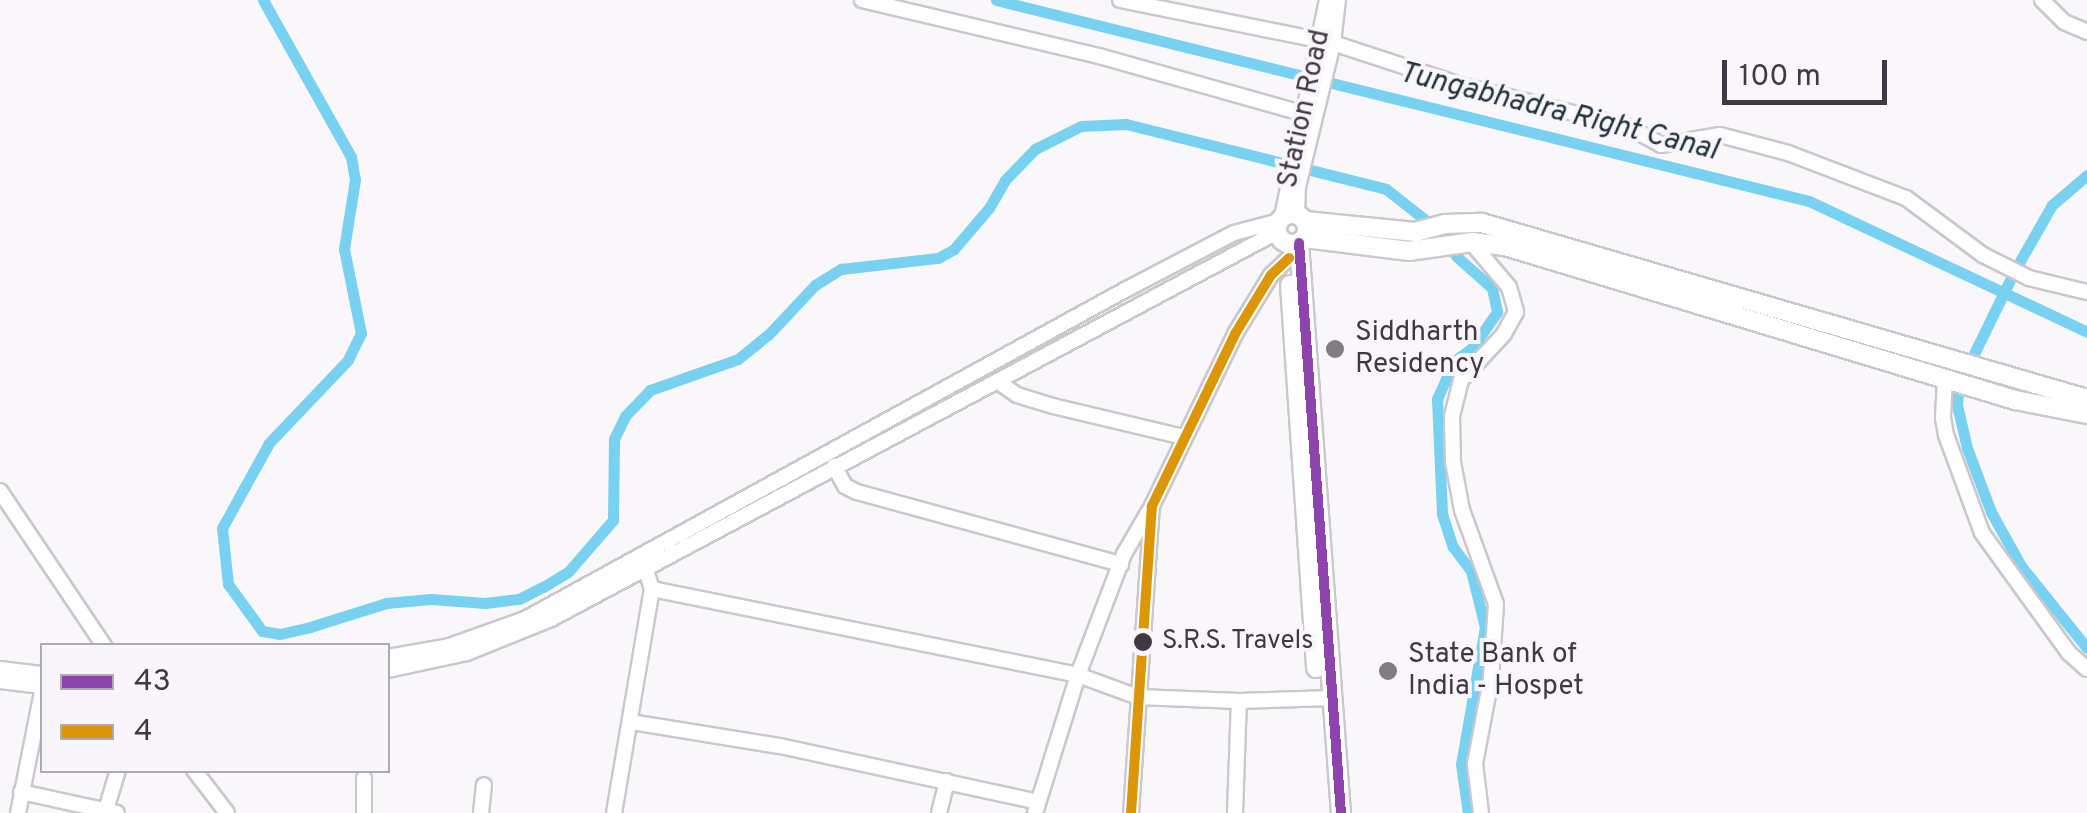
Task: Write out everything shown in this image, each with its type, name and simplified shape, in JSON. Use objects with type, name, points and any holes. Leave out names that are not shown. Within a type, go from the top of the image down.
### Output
[{"type":"main road","points":[[1416,242],[1443,225],[1482,224],[2087,399]]},
{"type":"main road","points":[[1330,813],[1291,232],[1504,246],[2015,400],[2087,414]]},
{"type":"main road","points":[[1325,699],[1341,813]]},
{"type":"street","points":[[862,0],[1310,108]]},
{"type":"street","points":[[1120,0],[1326,46],[1626,126],[1661,145],[1720,135],[1788,153],[1906,198],[1983,255],[2028,278],[2087,292]]},
{"type":"street","name":"Station Road","points":[[1326,0],[1326,46]]},
{"type":"street","name":"Station Road","points":[[1291,232],[1293,186],[1338,0]]},
{"type":"street","points":[[2042,0],[2064,22],[2087,32]]},
{"type":"street","points":[[1443,225],[1509,287],[1516,312],[1504,334],[1460,380],[1452,417],[1453,462],[1462,510],[1496,604],[1491,679],[1475,764],[1481,813]]},
{"type":"street","points":[[390,670],[468,654],[506,639],[997,381],[1291,232]]},
{"type":"street","points":[[631,722],[780,746],[947,781],[1036,808],[1078,675],[1121,564],[1234,334],[1271,275],[1291,232]]},
{"type":"street","points":[[390,657],[448,646],[525,619],[1234,233],[1291,232]]},
{"type":"street","points":[[1946,378],[1942,418],[1954,464],[1982,533],[2069,653],[2087,668]]},
{"type":"street","points":[[997,381],[1017,395],[1053,406],[1184,437]]},
{"type":"street","points":[[834,466],[845,486],[857,492],[1121,564]]},
{"type":"street","points":[[0,492],[102,643]]},
{"type":"street","points":[[1131,813],[1152,506]]},
{"type":"street","points":[[614,813],[652,589],[644,568]]},
{"type":"street","points":[[652,589],[1078,675],[1138,697],[1325,699]]},
{"type":"street","points":[[0,669],[40,674]]},
{"type":"street","points":[[0,681],[40,689]]},
{"type":"street","points":[[18,813],[40,699]]},
{"type":"street","points":[[1235,813],[1239,701]]},
{"type":"street","points":[[22,792],[109,812],[117,773]]},
{"type":"street","points":[[196,773],[226,813]]},
{"type":"street","points":[[364,778],[364,813]]},
{"type":"street","points":[[939,813],[947,781]]},
{"type":"street","points":[[481,813],[484,785]]},
{"type":"waterway","points":[[263,0],[351,157],[355,180],[344,249],[361,333],[348,360],[269,443],[222,528],[228,584],[262,631],[280,634],[386,603],[431,599],[485,603],[519,599],[543,587],[568,572],[613,520],[614,439],[625,416],[650,390],[738,359],[768,335],[815,285],[841,269],[938,258],[954,249],[989,208],[1005,180],[1035,149],[1081,126],[1126,124],[1386,189],[1433,226],[1457,257],[1492,288],[1497,312],[1472,348],[1454,361],[1437,399],[1442,514],[1453,547],[1471,571],[1485,627],[1461,764],[1468,813]]},
{"type":"waterway","name":"Tungabhadra Right Canal","points":[[996,0],[1809,201],[2087,332]]},
{"type":"waterway","points":[[2016,268],[2052,205],[2087,175]]},
{"type":"waterway","points":[[1970,362],[2012,276]]},
{"type":"waterway","points":[[1958,392],[1957,405],[1967,448],[1991,512],[2021,566],[2087,648]]},
{"type":"transit line","name":"43","points":[[1299,243],[1341,813]]},
{"type":"transit line","name":"4","points":[[1131,813],[1152,506],[1235,334],[1271,275],[1289,258]]},
{"type":"place","name":"Siddharth Residency","points":[[1335,349]]},
{"type":"place","name":"S.R.S. Travels","points":[[1143,642]]},
{"type":"place","name":"State Bank of India - Hospet","points":[[1388,671]]}]
